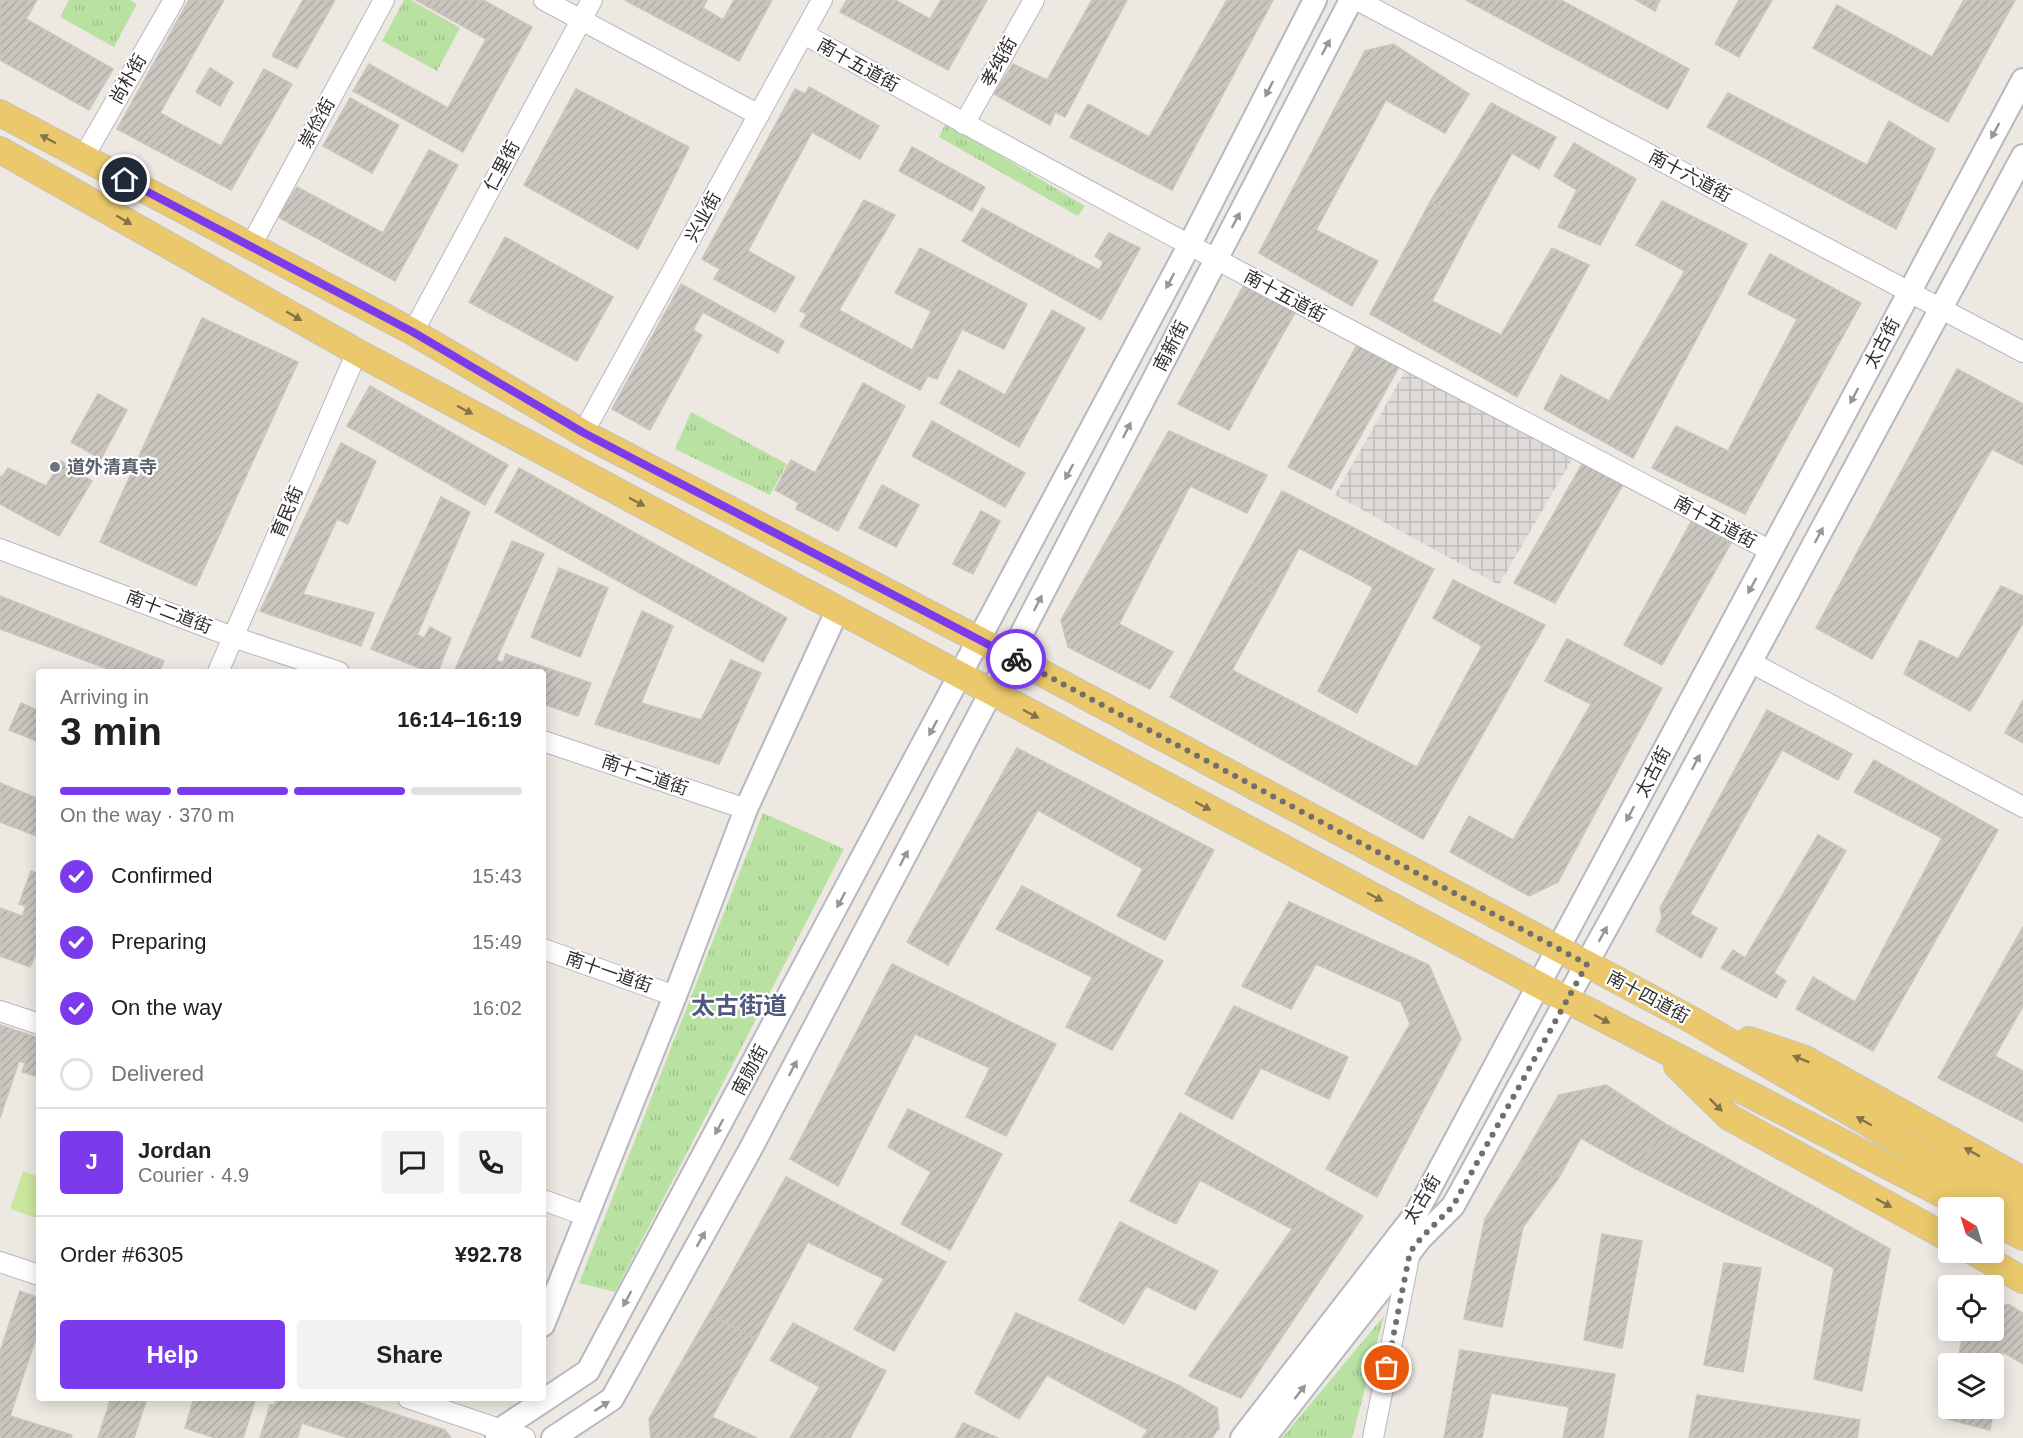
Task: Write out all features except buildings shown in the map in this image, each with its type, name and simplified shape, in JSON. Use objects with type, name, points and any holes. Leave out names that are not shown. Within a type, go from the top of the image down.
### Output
[{"type":"main road","name":"南新街","points":[[961,676],[1189,246],[1315,0]]},
{"type":"main road","name":"南新街","points":[[991,693],[1351,0]]},
{"type":"main road","name":"太古街","points":[[1242,1438],[1417,1212],[2023,80]]},
{"type":"main road","name":"南十四道街","points":[[0,113],[413,332],[584,433],[1011,656],[1692,1020],[1908,1161],[2023,1208]]},
{"type":"main road","points":[[0,150],[357,352],[991,693],[1660,1049],[1908,1161],[1955,1197]]},
{"type":"main road","name":"太古街","points":[[1264,1438],[1421,1238],[1453,1206],[1587,964],[2023,156]]},
{"type":"main road","points":[[546,1318],[675,996],[746,809],[838,609]]},
{"type":"main road","name":"南勋街","points":[[546,1401],[588,1371],[961,676]]},
{"type":"main road","name":"南勋街","points":[[553,1438],[612,1399],[750,1150],[991,693]]},
{"type":"main road","points":[[1692,1020],[1804,1059],[2023,1180]]},
{"type":"main road","points":[[1660,1049],[1729,1118],[1938,1233]]},
{"type":"main road","points":[[2004,1227],[2023,1237]]},
{"type":"main road","points":[[1993,1263],[2023,1280]]},
{"type":"main road","points":[[499,1434],[513,1401]]},
{"type":"main road","name":"南勋街","points":[[499,1434],[546,1401]]},
{"type":"street","name":"尚朴街","points":[[83,158],[174,0]]},
{"type":"street","name":"崇俭街","points":[[250,247],[384,0]]},
{"type":"street","points":[[544,0],[759,115]]},
{"type":"street","name":"仁里街","points":[[413,332],[592,0]]},
{"type":"street","name":"兴业街","points":[[584,433],[822,0]]},
{"type":"street","name":"孝纯街","points":[[964,124],[1034,0]]},
{"type":"street","name":"南十六道街","points":[[1357,0],[2023,352]]},
{"type":"street","name":"南十五道街","points":[[804,34],[1215,260],[1771,551]]},
{"type":"street","name":"育民街","points":[[219,669],[357,352]]},
{"type":"street","name":"南十二道街","points":[[0,549],[233,637],[330,669]]},
{"type":"street","points":[[1750,662],[2023,807]]},
{"type":"street","name":"南十二道街","points":[[546,742],[746,809]]},
{"type":"street","name":"南十一道街","points":[[546,950],[675,996]]},
{"type":"street","points":[[0,1011],[36,1023]]},
{"type":"street","points":[[546,1201],[587,1216]]},
{"type":"street","points":[[1373,1438],[1410,1252]]},
{"type":"street","points":[[0,1262],[36,1274]]},
{"type":"street","points":[[416,1401],[499,1434],[525,1438]]},
{"type":"green space","points":[[69,0],[130,0],[137,4],[114,47],[60,17]]},
{"type":"green space","points":[[404,0],[411,0],[460,28],[437,71],[382,41]]},
{"type":"green space","points":[[946,123],[1085,206],[1078,216],[939,137]]},
{"type":"green space","points":[[691,412],[787,464],[770,495],[675,449]]},
{"type":"green space","points":[[763,813],[844,849],[615,1292],[579,1283]]},
{"type":"green space","points":[[23,1171],[36,1176],[36,1218],[10,1209]]},
{"type":"green space","points":[[1384,1316],[1352,1438],[1282,1438]]},
{"type":"shaded area","points":[[1408,366],[1575,454],[1499,585],[1335,495]]},
{"type":"way so far","points":[[1016,659],[1587,964],[1453,1206],[1410,1252],[1387,1368]]},
{"type":"place","name":"道外清真寺","points":[[55,467]]},
{"type":"district","name":"太古街道","points":[[739,1005]]},
{"type":"route","points":[[125,180],[413,332],[584,433],[1016,659]]}]
